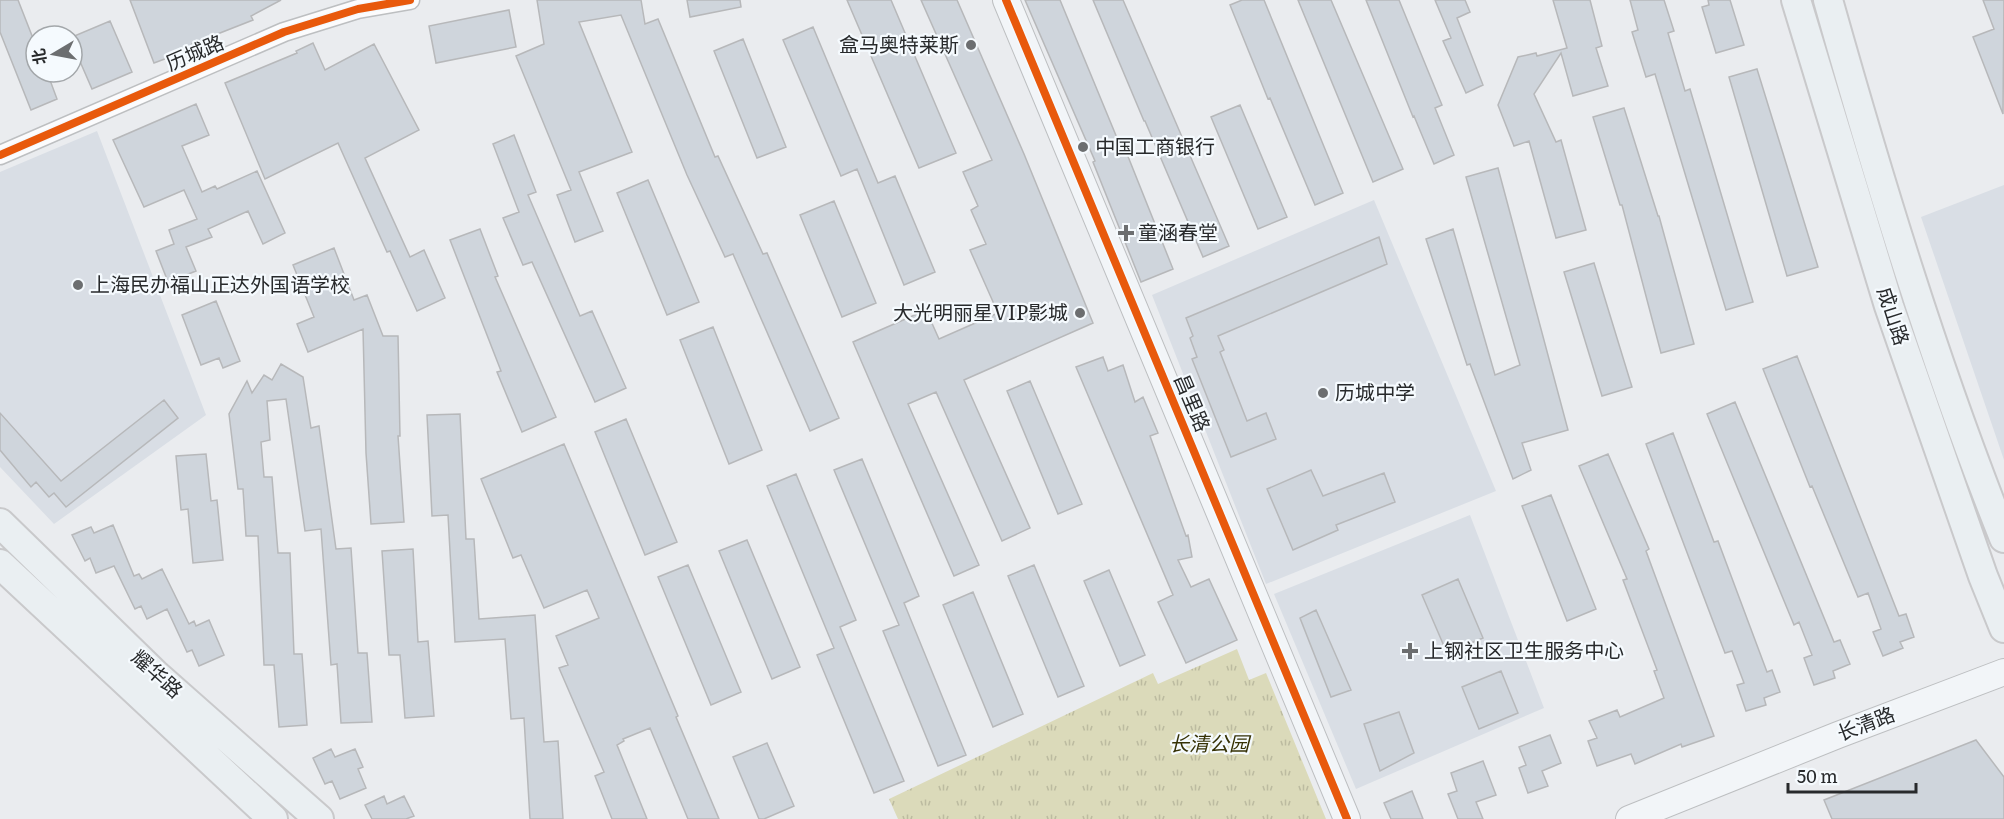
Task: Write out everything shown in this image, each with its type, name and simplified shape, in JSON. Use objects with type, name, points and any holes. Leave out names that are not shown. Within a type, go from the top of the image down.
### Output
[{"type":"main road","name":"成山路","points":[[1796,0],[1889,306],[1979,564],[2004,628]]},
{"type":"main road","name":"成山路","points":[[1828,0],[1887,205],[1982,481],[2004,538]]},
{"type":"main road","name":"耀华路","points":[[0,523],[155,674],[320,819]]},
{"type":"main road","name":"耀华路","points":[[0,564],[273,819]]},
{"type":"street","name":"历城路","points":[[0,155],[284,32],[358,9],[410,0]]},
{"type":"street","name":"昌里路","points":[[1006,0],[1347,819]]},
{"type":"street","name":"长清路","points":[[1629,819],[1838,735],[2004,672]]},
{"type":"shaded area","name":"上海民办福山正达外国语学校","points":[[97,131],[206,415],[54,524],[0,467],[0,172]]},
{"type":"shaded area","points":[[2004,185],[2004,460],[1921,217]]},
{"type":"shaded area","name":"历城中学","points":[[1374,200],[1496,491],[1266,584],[1152,295]]},
{"type":"shaded area","name":"上钢社区卫生服务中心","points":[[1470,515],[1544,708],[1356,789],[1274,594]]},
{"type":"green space","name":"长清公园","points":[[1237,649],[1249,680],[1266,673],[1326,819],[898,819],[889,799],[1153,673],[1158,684]]},
{"type":"building","points":[[0,0],[18,0],[27,24],[24,24],[24,84],[51,84],[57,99],[31,110],[0,32]]},
{"type":"building","points":[[130,0],[281,0],[251,16],[253,20],[192,44],[194,48],[154,63]]},
{"type":"building","points":[[537,0],[641,0],[645,24],[658,19],[715,157],[718,156],[763,254],[767,253],[839,418],[810,431],[733,254],[725,257],[687,175],[621,15],[579,22],[632,152],[579,172],[603,231],[575,242],[557,195],[571,190],[516,56],[544,44]]},
{"type":"building","points":[[687,0],[740,0],[741,7],[690,17]]},
{"type":"building","points":[[847,0],[891,0],[956,153],[919,168]]},
{"type":"building","points":[[921,0],[957,0],[1024,154],[1093,323],[964,380],[1030,528],[1002,541],[936,392],[908,404],[979,565],[954,576],[853,342],[926,310],[939,339],[998,313],[970,250],[986,244],[971,210],[978,206],[963,172],[992,160]]},
{"type":"building","points":[[1025,0],[1060,0],[1122,150],[1125,149],[1173,269],[1141,282],[1093,162],[1095,161]]},
{"type":"building","points":[[1093,0],[1123,0],[1229,246],[1203,257]]},
{"type":"building","points":[[1242,0],[1264,0],[1343,193],[1315,205],[1230,5]]},
{"type":"building","points":[[1298,0],[1331,0],[1403,169],[1373,182]]},
{"type":"building","points":[[1366,0],[1399,0],[1442,105],[1435,108],[1454,155],[1434,164]]},
{"type":"building","points":[[1435,0],[1465,0],[1470,12],[1457,18],[1483,85],[1466,93],[1443,41],[1451,38]]},
{"type":"building","points":[[1553,0],[1590,0],[1602,46],[1596,48],[1608,86],[1573,96],[1561,53],[1534,94],[1556,142],[1561,140],[1586,230],[1556,238],[1529,141],[1514,146],[1498,105],[1518,57],[1536,53],[1537,56],[1567,48]]},
{"type":"building","points":[[1630,0],[1664,0],[1674,31],[1668,33],[1685,91],[1690,89],[1753,302],[1726,310],[1655,74],[1646,77],[1632,32],[1638,30]]},
{"type":"building","points":[[1708,0],[1730,0],[1744,45],[1716,53],[1702,7],[1709,5]]},
{"type":"building","points":[[1983,0],[2004,0],[2003,114],[1973,37],[1994,29]]},
{"type":"building","points":[[509,10],[516,47],[436,63],[429,26]]},
{"type":"building","points":[[110,21],[132,72],[92,89],[84,71],[84,32]]},
{"type":"building","points":[[813,27],[878,183],[895,176],[935,272],[904,285],[857,169],[841,176],[783,40]]},
{"type":"building","points":[[743,39],[786,147],[757,158],[714,51]]},
{"type":"building","points":[[313,43],[325,70],[374,44],[419,130],[365,158],[410,257],[424,250],[445,298],[417,311],[390,251],[387,252],[338,143],[265,179],[225,83],[297,53],[296,51]]},
{"type":"building","points":[[1757,69],[1818,267],[1787,276],[1729,77]]},
{"type":"building","points":[[196,104],[209,135],[182,146],[202,192],[215,186],[217,189],[257,171],[285,233],[263,244],[248,211],[208,229],[212,237],[186,247],[196,271],[168,282],[156,251],[174,244],[169,230],[197,219],[184,190],[144,207],[113,140]]},
{"type":"building","points":[[1240,105],[1287,217],[1258,229],[1211,117]]},
{"type":"building","points":[[1624,108],[1659,216],[1694,344],[1661,353],[1622,205],[1620,205],[1593,117]]},
{"type":"building","points":[[514,135],[536,192],[528,195],[580,316],[592,311],[626,388],[595,402],[532,262],[523,265],[503,218],[519,212],[493,144]]},
{"type":"building","points":[[1498,168],[1568,430],[1522,443],[1531,470],[1513,479],[1470,364],[1467,365],[1426,239],[1453,229],[1495,375],[1520,365],[1466,177]]},
{"type":"building","points":[[648,180],[699,302],[667,315],[617,193]]},
{"type":"building","points":[[834,201],[876,303],[842,317],[800,215]]},
{"type":"building","points":[[480,229],[498,276],[495,277],[556,417],[522,432],[497,372],[501,371],[450,240]]},
{"type":"building","points":[[1379,237],[1387,264],[1218,336],[1224,350],[1220,352],[1247,421],[1266,413],[1276,439],[1231,457],[1192,359],[1197,357],[1190,338],[1193,336],[1186,318]]},
{"type":"building","points":[[334,248],[354,300],[367,295],[383,336],[398,336],[400,436],[398,436],[404,522],[371,524],[366,453],[363,329],[308,352],[297,324],[314,317],[293,265]]},
{"type":"building","points":[[1594,263],[1632,387],[1602,396],[1564,272]]},
{"type":"building","points":[[216,301],[240,361],[223,368],[219,358],[201,365],[182,315]]},
{"type":"building","points":[[713,327],[762,450],[729,464],[680,340]]},
{"type":"building","points":[[1797,356],[1899,616],[1906,614],[1914,637],[1900,642],[1903,648],[1883,656],[1873,632],[1881,629],[1868,593],[1858,597],[1812,486],[1810,487],[1763,369]]},
{"type":"building","points":[[1103,357],[1108,371],[1123,365],[1135,402],[1143,397],[1158,433],[1150,436],[1186,536],[1188,535],[1192,557],[1178,560],[1191,587],[1209,579],[1237,640],[1186,663],[1158,602],[1173,595],[1076,367]]},
{"type":"building","points":[[281,364],[303,377],[311,428],[319,426],[336,549],[351,548],[358,653],[367,653],[372,722],[341,723],[337,664],[331,665],[321,529],[305,531],[286,399],[267,401],[270,440],[261,442],[264,477],[272,477],[278,553],[290,553],[294,654],[302,654],[307,725],[279,727],[274,665],[264,665],[258,536],[246,536],[243,489],[238,489],[229,414],[247,381],[252,393],[264,375],[272,380]]},
{"type":"building","points":[[1030,381],[1082,504],[1058,514],[1007,391]]},
{"type":"building","points":[[164,400],[178,418],[66,507],[54,493],[49,497],[36,482],[31,487],[0,450],[0,413],[61,481]]},
{"type":"building","points":[[1735,402],[1834,642],[1840,640],[1850,664],[1833,671],[1835,678],[1814,685],[1804,658],[1812,655],[1799,622],[1794,625],[1707,414]]},
{"type":"building","points":[[460,414],[466,539],[474,539],[479,619],[535,615],[544,742],[558,741],[563,819],[530,819],[524,718],[511,719],[505,639],[455,642],[448,515],[432,516],[427,415]]},
{"type":"building","points":[[626,419],[677,542],[645,555],[595,432]]},
{"type":"building","points":[[1673,433],[1714,542],[1718,541],[1767,672],[1772,670],[1780,692],[1764,698],[1766,705],[1746,711],[1737,685],[1744,683],[1732,651],[1725,653],[1646,444]]},
{"type":"building","points":[[564,444],[719,819],[688,819],[650,728],[623,739],[624,741],[617,745],[647,819],[612,819],[595,776],[604,772],[559,668],[568,665],[556,636],[599,618],[587,590],[544,608],[521,555],[513,558],[481,479]]},
{"type":"building","points":[[206,454],[211,501],[217,500],[223,560],[193,563],[188,509],[181,510],[176,456]]},
{"type":"building","points":[[1608,454],[1649,549],[1646,551],[1714,736],[1682,747],[1681,744],[1635,764],[1631,754],[1597,766],[1588,741],[1597,738],[1589,721],[1617,710],[1620,717],[1664,698],[1654,671],[1657,670],[1623,580],[1627,579],[1579,466]]},
{"type":"building","points":[[862,459],[919,596],[904,603],[966,755],[938,766],[883,631],[899,625],[834,470]]},
{"type":"building","points":[[1311,470],[1323,496],[1384,473],[1395,502],[1336,525],[1338,530],[1293,550],[1267,489]]},
{"type":"building","points":[[796,474],[856,620],[840,627],[904,781],[874,793],[817,655],[834,648],[767,486]]},
{"type":"building","points":[[1551,495],[1596,609],[1567,621],[1522,506]]},
{"type":"building","points":[[113,525],[134,576],[139,574],[142,579],[162,569],[189,624],[194,621],[196,626],[209,620],[224,655],[199,666],[192,650],[187,652],[167,609],[147,619],[141,606],[135,609],[114,566],[96,573],[90,558],[85,561],[72,535],[91,527],[94,533]]},
{"type":"building","points":[[747,540],[800,667],[772,679],[719,551]]},
{"type":"building","points":[[413,549],[418,642],[428,641],[434,716],[405,718],[400,655],[389,655],[382,551]]},
{"type":"building","points":[[688,565],[741,692],[711,705],[658,577]]},
{"type":"building","points":[[1034,565],[1084,686],[1058,697],[1008,576]]},
{"type":"building","points":[[1109,570],[1145,655],[1120,666],[1084,581]]},
{"type":"building","points":[[1458,579],[1483,638],[1447,653],[1422,595]]},
{"type":"building","points":[[973,592],[1023,714],[993,727],[943,605]]},
{"type":"building","points":[[1316,610],[1351,690],[1331,697],[1300,618]]},
{"type":"building","points":[[1501,671],[1518,713],[1479,729],[1462,687]]},
{"type":"building","points":[[1399,712],[1414,753],[1380,771],[1364,724]]},
{"type":"building","points":[[1550,735],[1561,763],[1542,771],[1548,786],[1528,793],[1519,768],[1526,765],[1519,747]]},
{"type":"building","points":[[1976,740],[2004,777],[2004,819],[1832,819],[1824,800]]},
{"type":"building","points":[[767,743],[794,806],[759,819],[733,757]]},
{"type":"building","points":[[331,749],[335,757],[355,749],[363,767],[358,769],[366,788],[340,799],[332,781],[325,784],[313,758]]},
{"type":"building","points":[[1483,761],[1496,795],[1476,802],[1483,819],[1458,819],[1448,794],[1457,791],[1451,773]]},
{"type":"building","points":[[1412,791],[1423,819],[1391,819],[1384,803]]},
{"type":"building","points":[[384,796],[387,804],[404,796],[414,816],[406,819],[372,819],[365,805]]},
{"type":"cycle path","points":[[0,155],[284,32],[358,9],[410,0]]},
{"type":"cycle path","points":[[1006,0],[1347,819]]},
{"type":"place","name":"盒马奥特莱斯","points":[[971,45]]},
{"type":"place","name":"中国工商银行","points":[[1083,147]]},
{"type":"place","name":"童涵春堂","points":[[1126,233]]},
{"type":"place","name":"上海民办福山正达外国语学校","points":[[78,285]]},
{"type":"place","name":"大光明丽星VIP影城","points":[[1080,313]]},
{"type":"place","name":"历城中学","points":[[1323,393]]},
{"type":"place","name":"上钢社区卫生服务中心","points":[[1410,651]]}]
